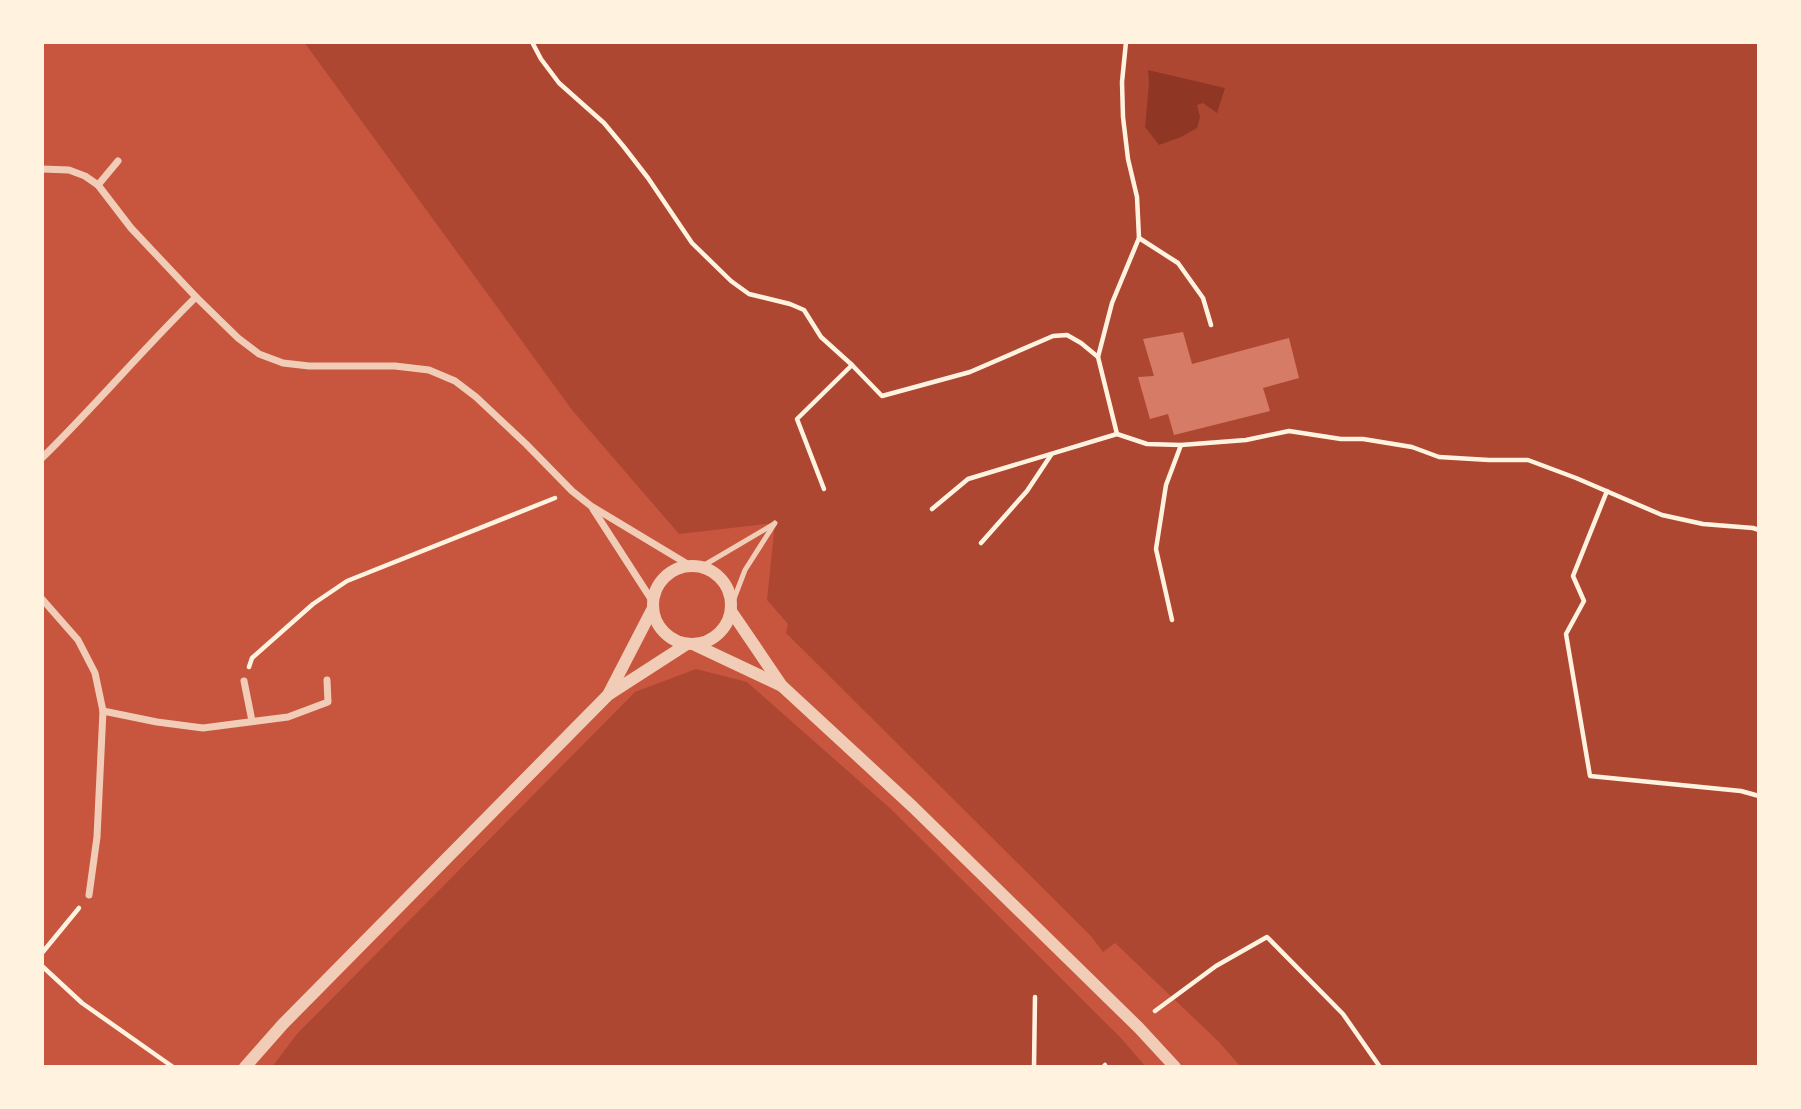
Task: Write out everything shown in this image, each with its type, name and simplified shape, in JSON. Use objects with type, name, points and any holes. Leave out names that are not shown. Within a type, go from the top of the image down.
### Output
[{"type":"street","points":[[97,185],[118,161]]},
{"type":"street","points":[[42,169],[69,170],[85,176],[97,185],[131,228],[196,297],[238,338],[259,354],[283,363],[309,366],[395,366],[429,370],[454,381],[476,397],[526,443],[572,491],[591,506],[695,566],[713,571],[723,580],[729,592],[731,608],[727,624],[718,635],[706,642],[690,644],[608,695],[283,1024],[245,1067]]},
{"type":"street","points":[[42,458],[196,297]]},
{"type":"street","points":[[591,506],[653,605],[657,621],[664,632],[674,640],[690,644],[782,686]]},
{"type":"street","points":[[608,695],[653,605],[655,591],[660,582],[678,568],[695,566]]},
{"type":"street","points":[[42,598],[78,640],[95,673],[103,711],[97,837],[89,895]]},
{"type":"street","points":[[731,608],[782,686],[913,807],[1139,1028],[1175,1067]]},
{"type":"street","points":[[103,711],[204,728],[288,718],[328,702],[327,680]]},
{"type":"street","points":[[244,681],[251,721]]},
{"type":"lane","points":[[695,566],[775,523],[745,570],[731,608]]},
{"type":"path","points":[[532,42],[559,83],[604,123],[624,147],[692,243],[731,281],[749,294],[804,310],[821,337],[882,396],[970,372],[1053,336],[1067,335],[1098,357]]},
{"type":"path","points":[[1118,433],[1098,357],[1112,303],[1139,238],[1137,197],[1128,159],[1123,117],[1122,82],[1126,42]]},
{"type":"path","points":[[1139,238],[1178,263],[1203,298],[1211,325]]},
{"type":"path","points":[[824,489],[797,419],[852,365]]},
{"type":"path","points":[[932,509],[968,480],[1118,433],[1147,444],[1181,445],[1246,440],[1289,431],[1412,447],[1439,457],[1528,460],[1662,515],[1703,524],[1759,530]]},
{"type":"path","points":[[1172,620],[1156,549],[1166,485],[1181,445]]},
{"type":"path","points":[[981,543],[1027,491],[1052,454]]},
{"type":"path","points":[[244,681],[252,658],[313,604],[347,581],[572,491]]},
{"type":"path","points":[[1607,491],[1573,576],[1584,601],[1566,634],[1590,776],[1741,791],[1759,796]]},
{"type":"path","points":[[42,953],[89,895]]},
{"type":"path","points":[[1155,1011],[1216,966],[1267,937],[1343,1014],[1380,1067]]},
{"type":"path","points":[[42,966],[82,1003],[173,1067]]},
{"type":"path","points":[[1034,1067],[1035,997]]},
{"type":"shaded area","points":[[304,42],[1759,42],[1759,1067],[1241,1067],[1219,1042],[1115,943],[1103,952],[1090,935],[786,633],[788,624],[767,600],[775,523],[679,534],[572,410]]},
{"type":"shaded area","points":[[1148,70],[1225,88],[1217,113],[1203,103],[1197,105],[1200,117],[1197,128],[1159,145],[1145,127]]},
{"type":"shaded area","points":[[696,669],[747,682],[892,810],[1120,1037],[1146,1067],[272,1067],[297,1034],[635,692]]},
{"type":"building","points":[[1183,332],[1192,364],[1289,338],[1299,378],[1263,388],[1270,411],[1174,435],[1168,414],[1150,419],[1138,377],[1154,376],[1143,339]]}]
